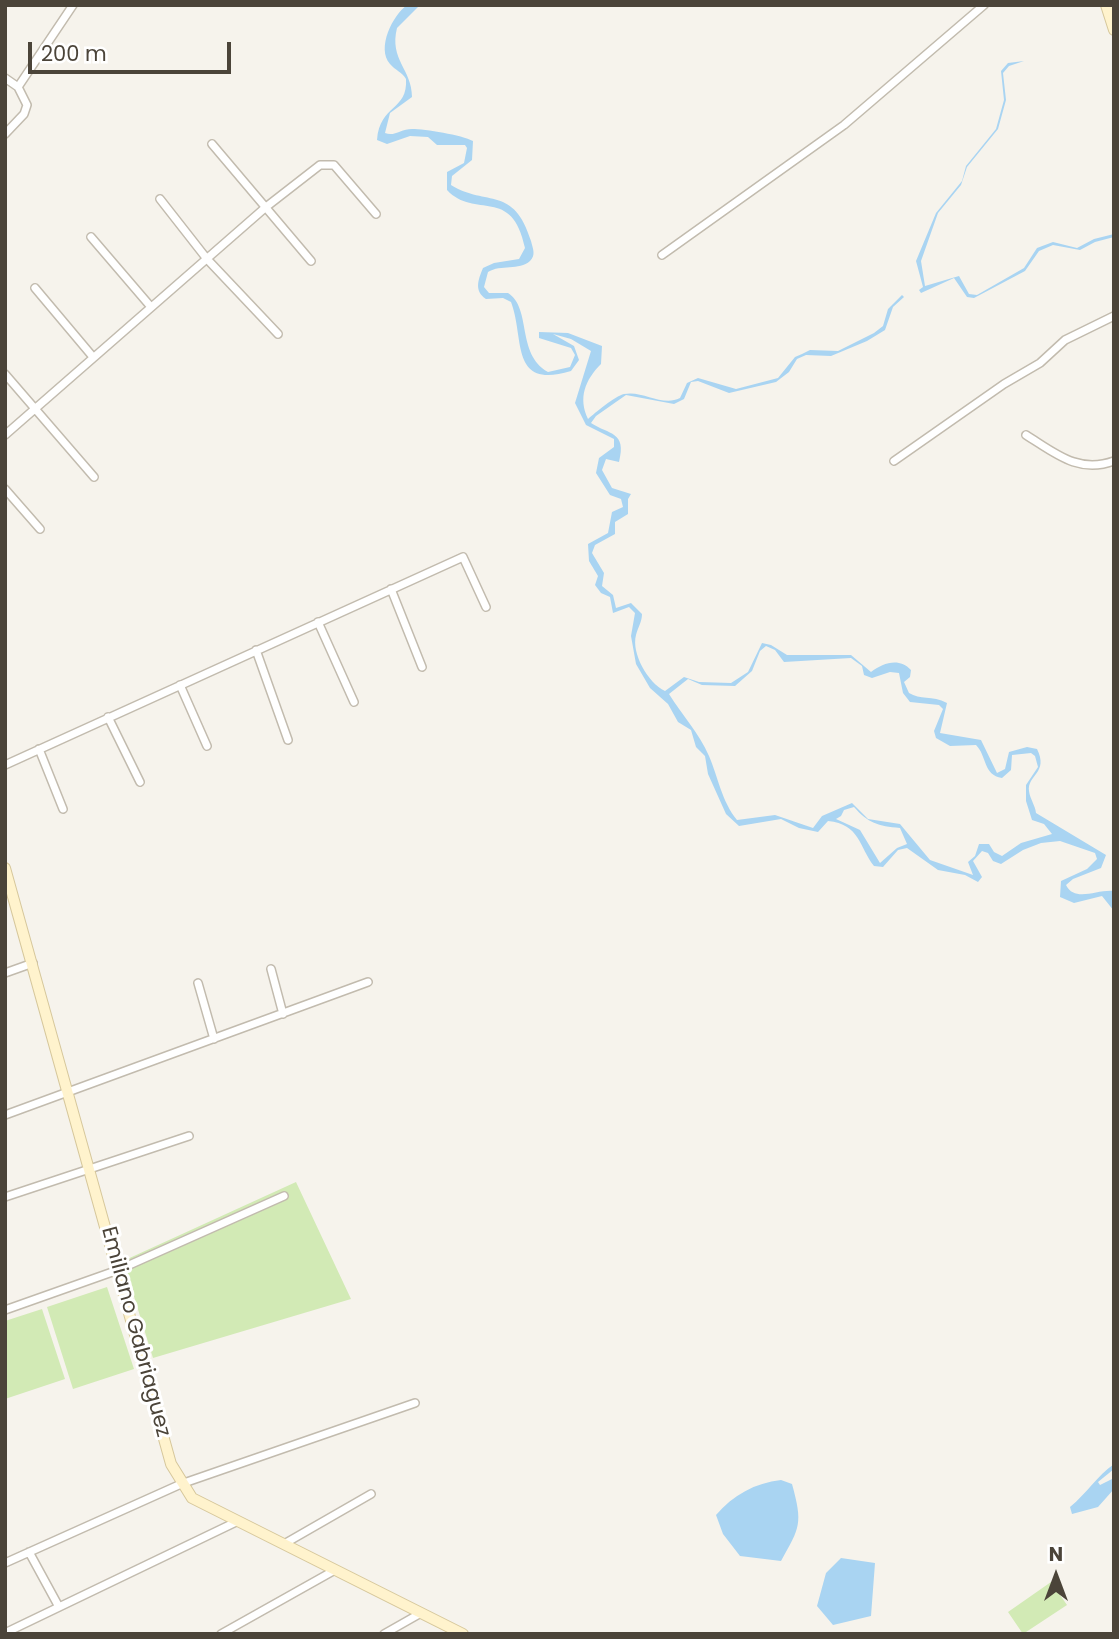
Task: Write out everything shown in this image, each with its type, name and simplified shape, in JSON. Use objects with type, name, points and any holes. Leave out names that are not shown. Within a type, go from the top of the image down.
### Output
[{"type":"main road","points":[[1106,5],[1114,30]]},
{"type":"main road","name":"Emiliano Gabriaguez","points":[[5,868],[9,895],[33,963],[171,1464],[180,1484]]},
{"type":"main road","points":[[180,1484],[192,1498],[463,1634]]},
{"type":"street","points":[[18,87],[73,5]]},
{"type":"street","points":[[662,254],[844,125],[984,5]]},
{"type":"street","points":[[5,78],[18,87],[27,105],[24,114],[5,134]]},
{"type":"street","points":[[212,145],[311,261]]},
{"type":"street","points":[[5,435],[266,207],[320,165],[328,163],[337,168],[376,214]]},
{"type":"street","points":[[159,199],[207,259],[278,334]]},
{"type":"street","points":[[91,237],[151,307]]},
{"type":"street","points":[[35,288],[93,357]]},
{"type":"street","points":[[894,461],[1003,384],[1040,363],[1065,340],[1114,316]]},
{"type":"street","points":[[5,374],[94,477]]},
{"type":"street","points":[[1026,435],[1068,462],[1100,466],[1114,461]]},
{"type":"street","points":[[5,488],[40,529]]},
{"type":"street","points":[[5,765],[463,557],[485,607]]},
{"type":"street","points":[[391,589],[422,667]]},
{"type":"street","points":[[318,622],[354,702]]},
{"type":"street","points":[[256,650],[288,740]]},
{"type":"street","points":[[180,685],[207,746]]},
{"type":"street","points":[[108,717],[140,782]]},
{"type":"street","points":[[39,749],[62,809]]},
{"type":"street","points":[[5,973],[33,963]]},
{"type":"street","points":[[271,969],[283,1014]]},
{"type":"street","points":[[5,1115],[368,982]]},
{"type":"street","points":[[198,984],[214,1039]]},
{"type":"street","points":[[5,1197],[189,1136]]},
{"type":"street","points":[[5,1310],[118,1269],[284,1196]]},
{"type":"street","points":[[5,1563],[180,1484],[415,1403]]},
{"type":"street","points":[[284,1544],[372,1494]]},
{"type":"street","points":[[5,1633],[237,1521]]},
{"type":"street","points":[[29,1552],[59,1607]]},
{"type":"street","points":[[221,1634],[335,1570]]},
{"type":"street","points":[[384,1634],[421,1612]]},
{"type":"green space","points":[[296,1182],[351,1299],[153,1358],[123,1261]]},
{"type":"green space","points":[[107,1287],[134,1369],[73,1389],[47,1307]]},
{"type":"green space","points":[[42,1309],[65,1379],[5,1399],[5,1321]]},
{"type":"green space","points":[[1051,1582],[1067,1605],[1023,1634],[1008,1612]]},
{"type":"water","points":[[407,5],[443,5],[418,7],[397,28],[396,48],[409,79],[412,97],[390,113],[385,133],[418,129],[473,141],[472,160],[452,176],[451,185],[508,204],[524,223],[534,252],[532,259],[526,264],[488,272],[484,287],[489,293],[508,293],[515,300],[532,354],[538,364],[548,372],[570,367],[575,355],[571,348],[539,338],[539,332],[568,333],[602,346],[601,364],[591,376],[585,390],[584,404],[588,419],[610,401],[624,394],[638,394],[666,401],[680,398],[687,383],[698,378],[736,389],[778,378],[795,357],[810,350],[838,351],[874,333],[883,326],[888,309],[902,295],[904,297],[893,307],[885,330],[867,341],[831,356],[806,355],[797,359],[789,372],[776,382],[729,393],[698,381],[691,382],[684,399],[674,404],[626,395],[596,416],[591,423],[618,439],[621,445],[619,462],[606,459],[602,470],[612,488],[631,494],[628,499],[628,514],[615,522],[615,534],[595,545],[592,553],[604,573],[602,586],[613,595],[616,608],[631,603],[642,614],[635,642],[638,659],[647,675],[665,691],[684,677],[699,682],[731,683],[748,672],[762,643],[787,655],[851,655],[871,672],[891,663],[906,666],[911,670],[910,677],[904,682],[909,693],[947,703],[940,733],[981,740],[997,773],[1005,769],[1009,752],[1027,747],[1037,749],[1041,763],[1029,786],[1036,813],[1106,855],[1101,868],[1073,879],[1066,885],[1075,893],[1081,894],[1114,891],[1114,911],[1102,896],[1074,903],[1060,897],[1061,881],[1087,869],[1097,859],[1095,853],[1060,841],[1041,843],[1023,850],[1001,864],[982,851],[973,861],[982,877],[978,882],[965,875],[938,870],[907,848],[898,850],[883,867],[874,866],[853,832],[839,823],[828,821],[818,832],[799,828],[781,819],[739,826],[726,814],[708,774],[705,756],[696,747],[691,730],[678,722],[668,704],[650,688],[636,664],[631,636],[635,613],[629,607],[613,613],[610,597],[601,593],[595,585],[598,576],[589,561],[588,544],[608,533],[612,512],[623,507],[621,499],[610,495],[596,473],[599,458],[614,447],[614,439],[586,425],[575,403],[591,351],[571,339],[553,334],[574,346],[579,360],[571,371],[551,375],[537,373],[528,367],[523,357],[511,302],[503,298],[486,299],[482,296],[478,289],[483,268],[494,263],[519,259],[525,248],[519,229],[502,210],[458,199],[447,190],[447,172],[464,163],[467,148],[465,145],[437,145],[428,137],[410,136],[387,144],[377,140],[383,120],[403,97],[405,89],[406,79],[390,64],[385,49],[388,32]],"holes":[[[766,646],[775,650],[784,662],[851,658],[862,666],[864,675],[872,678],[890,672],[899,673],[903,693],[910,702],[939,705],[943,709],[934,731],[936,738],[950,746],[976,745],[988,769],[996,776],[1002,778],[1011,770],[1012,755],[1031,753],[1035,756],[1038,767],[1026,785],[1026,801],[1032,820],[1044,824],[1052,834],[1021,843],[1002,856],[994,852],[989,844],[979,844],[975,856],[968,862],[973,875],[930,860],[900,824],[868,819],[852,803],[822,816],[813,828],[775,815],[737,820],[724,797],[705,748],[669,694],[688,679],[702,685],[735,686],[752,671],[760,651]],[[854,807],[874,823],[900,828],[907,844],[897,848],[880,863],[860,830],[836,819],[844,810]]]},
{"type":"water","points":[[1024,61],[1009,66],[1003,73],[1006,100],[998,129],[967,167],[961,185],[938,213],[921,261],[925,286],[959,276],[969,294],[977,295],[1024,268],[1037,248],[1053,242],[1077,248],[1094,239],[1114,234],[1114,237],[1095,242],[1080,250],[1053,245],[1039,251],[1025,271],[974,298],[967,297],[954,278],[921,293],[919,290],[923,287],[916,261],[936,213],[962,181],[966,166],[996,129],[1004,100],[1001,71],[1008,63]]},
{"type":"water","points":[[1114,1464],[1114,1469],[1098,1482],[1100,1485],[1114,1478],[1114,1489],[1098,1507],[1072,1514],[1070,1507]]},
{"type":"water","points":[[781,1480],[792,1484],[798,1508],[798,1525],[787,1550],[781,1561],[740,1556],[723,1534],[716,1515],[745,1491]]},
{"type":"water","points":[[841,1558],[875,1563],[871,1616],[833,1625],[817,1606],[826,1573]]}]
